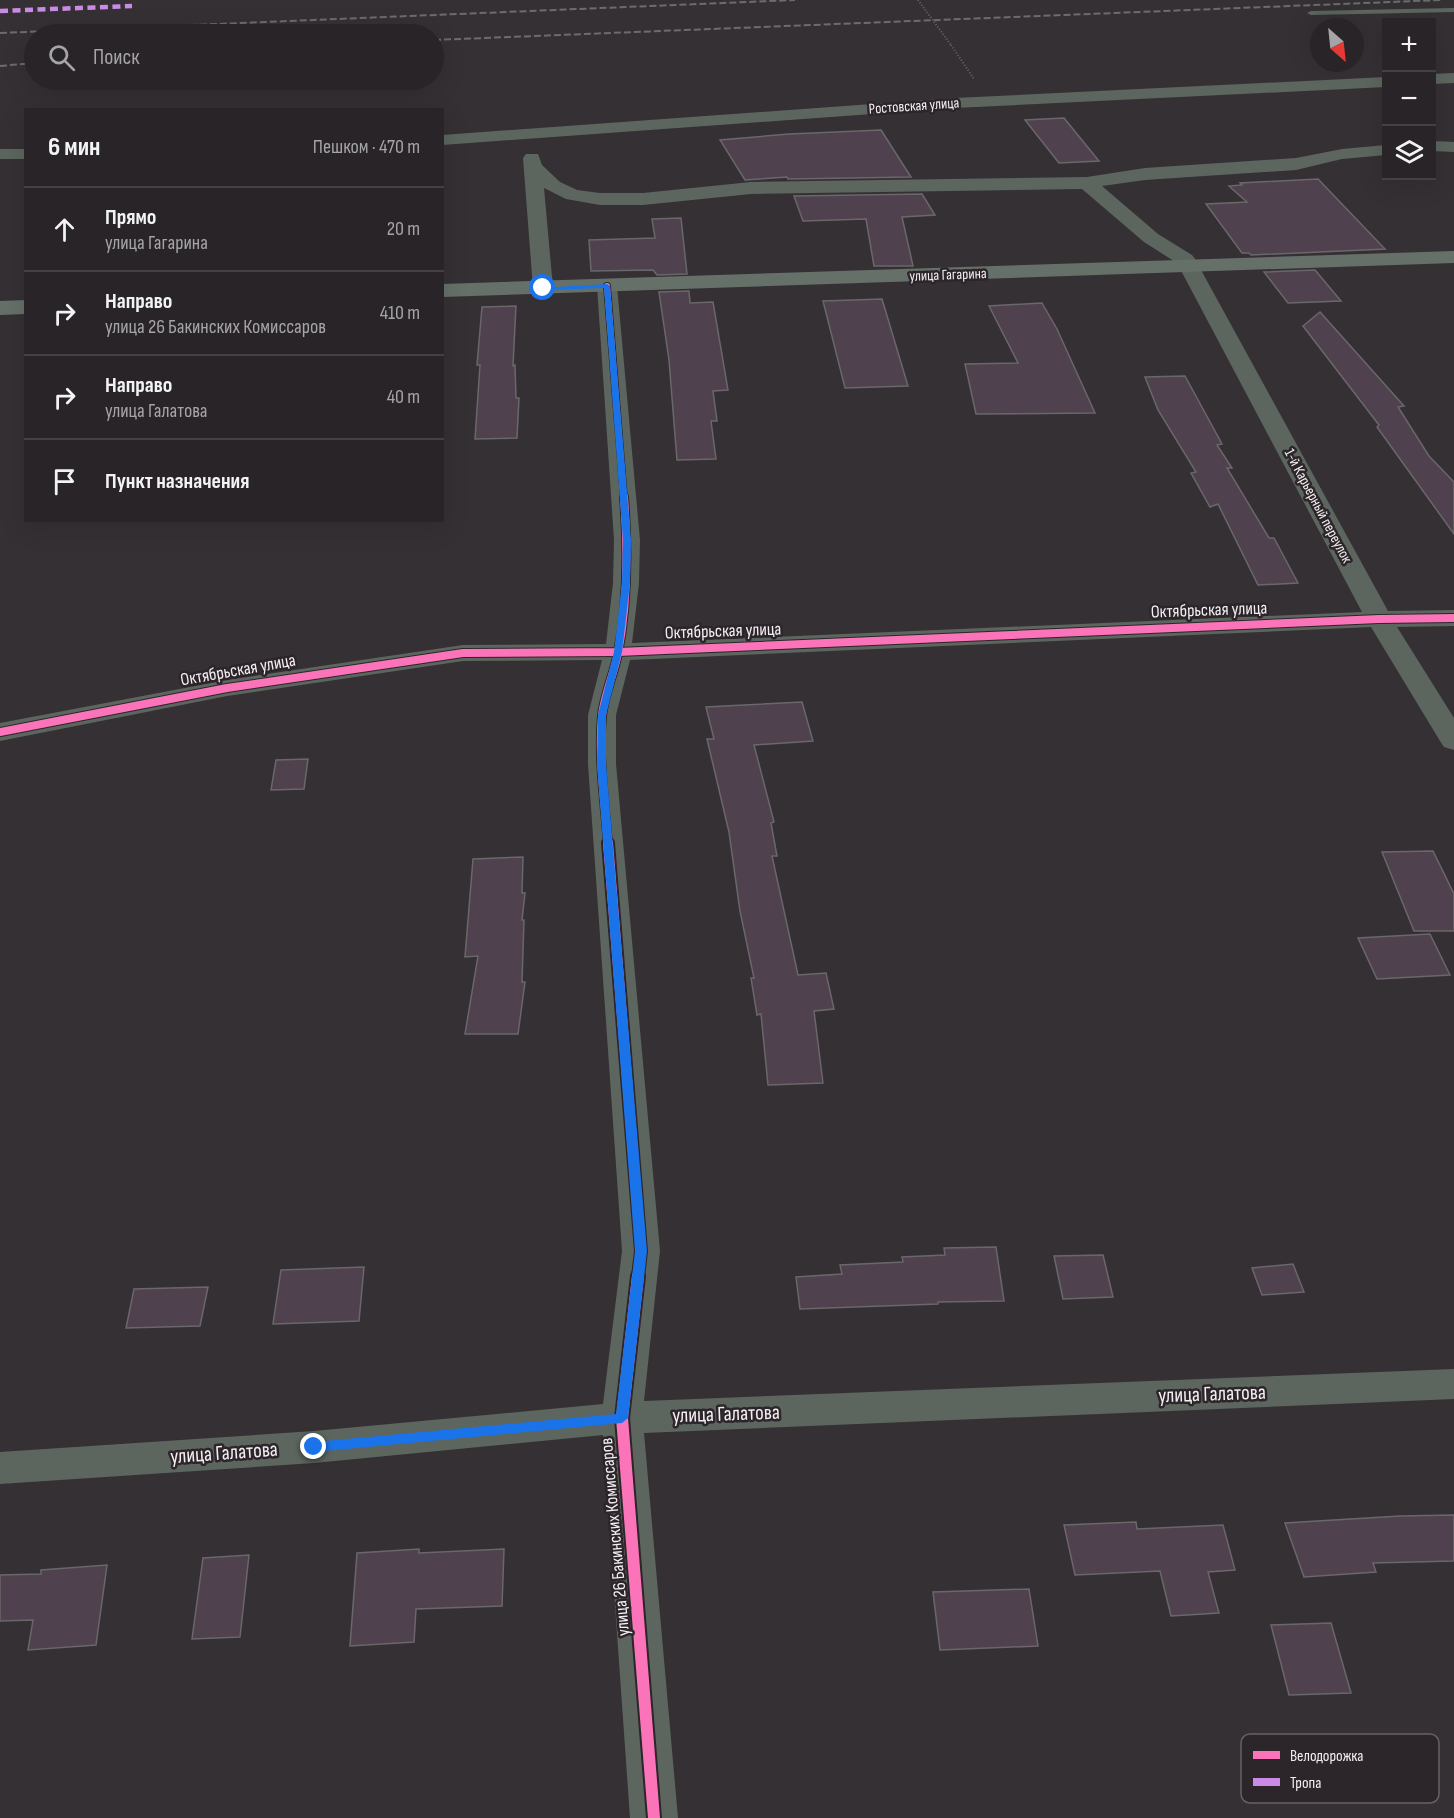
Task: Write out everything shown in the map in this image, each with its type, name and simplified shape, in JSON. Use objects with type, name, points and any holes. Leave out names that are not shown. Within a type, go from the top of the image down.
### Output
[{"type":"main road","name":"улица Гагарина","points":[[444,291],[1454,257]]},
{"type":"main road","points":[[0,308],[24,307]]},
{"type":"street","points":[[1436,79],[1454,78]]},
{"type":"street","name":"Ростовская улица","points":[[444,140],[955,103],[1382,82]]},
{"type":"street","points":[[529,134],[543,288]]},
{"type":"street","points":[[1436,146],[1454,147]]},
{"type":"street","points":[[533,167],[553,186],[573,195],[600,199],[643,199],[751,188],[1087,183],[1145,174],[1296,164],[1342,154],[1382,150]]},
{"type":"street","points":[[0,154],[24,154]]},
{"type":"street","points":[[1087,183],[1151,238],[1185,259],[1190,267]]},
{"type":"street","name":"1-й Карьерный переулок","points":[[1190,267],[1379,619],[1454,741]]},
{"type":"street","name":"улица 26 Бакинских Комиссаров","points":[[607,286],[627,540],[626,583],[618,652],[602,715],[602,764],[641,1251],[622,1418],[654,1818]]},
{"type":"street","name":"Октябрьская улица","points":[[0,732],[227,688],[463,653],[618,652],[1379,619],[1454,618]]},
{"type":"street","name":"улица Галатова","points":[[0,1468],[314,1447],[622,1418],[1454,1383]]},
{"type":"lane","points":[[1311,13],[1454,10]]},
{"type":"path","points":[[918,0],[977,83],[955,103]]},
{"type":"building","points":[[1064,118],[1099,161],[1059,163],[1025,120]]},
{"type":"building","points":[[881,130],[911,177],[788,179],[787,177],[745,180],[720,140],[789,134]]},
{"type":"building","points":[[1318,179],[1385,249],[1251,255],[1242,253],[1206,204],[1247,202],[1229,186],[1242,185],[1240,183]]},
{"type":"building","points":[[922,194],[935,215],[902,217],[913,266],[874,266],[866,219],[803,221],[794,196]]},
{"type":"building","points":[[681,218],[687,274],[657,275],[653,270],[591,271],[589,240],[655,238],[652,219]]},
{"type":"building","points":[[1315,270],[1341,301],[1288,303],[1264,272]]},
{"type":"building","points":[[689,291],[690,303],[713,302],[728,390],[713,391],[717,421],[711,421],[716,459],[677,460],[669,360],[659,292]]},
{"type":"building","points":[[882,299],[908,386],[845,388],[823,301]]},
{"type":"building","points":[[1042,303],[1057,329],[1095,413],[976,414],[965,364],[1018,363],[989,306]]},
{"type":"building","points":[[516,306],[513,366],[515,365],[516,398],[519,398],[517,438],[475,439],[480,365],[477,365],[482,307]]},
{"type":"building","points":[[1320,312],[1404,406],[1398,407],[1429,456],[1454,482],[1454,534],[1377,427],[1379,425],[1303,326]]},
{"type":"building","points":[[1185,376],[1222,444],[1217,445],[1232,468],[1227,468],[1269,538],[1274,538],[1298,583],[1258,585],[1218,504],[1210,507],[1191,473],[1196,472],[1158,410],[1145,377]]},
{"type":"building","points":[[802,702],[813,741],[754,745],[774,822],[771,823],[777,856],[772,856],[798,975],[826,973],[834,1009],[814,1011],[823,1083],[768,1085],[761,1014],[757,1015],[751,978],[754,978],[740,911],[729,832],[707,739],[714,739],[706,707]]},
{"type":"building","points":[[308,759],[304,789],[271,790],[276,760]]},
{"type":"building","points":[[1433,851],[1454,894],[1454,931],[1414,931],[1382,852]]},
{"type":"building","points":[[523,857],[522,893],[525,893],[522,920],[524,920],[522,982],[525,982],[518,1034],[465,1034],[478,956],[465,957],[473,859]]},
{"type":"building","points":[[1430,934],[1450,975],[1377,979],[1358,938]]},
{"type":"building","points":[[996,1247],[1004,1301],[800,1309],[796,1277],[842,1274],[840,1265],[903,1262],[902,1257],[945,1255],[944,1248]]},
{"type":"building","points":[[1103,1255],[1113,1297],[1063,1299],[1054,1256]]},
{"type":"building","points":[[1293,1264],[1304,1292],[1262,1295],[1252,1268]]},
{"type":"building","points":[[364,1267],[359,1321],[273,1324],[281,1270]]},
{"type":"building","points":[[208,1287],[200,1326],[126,1328],[134,1289]]},
{"type":"building","points":[[1454,1515],[1454,1561],[1373,1563],[1376,1572],[1304,1577],[1285,1523],[1400,1516]]},
{"type":"building","points":[[1136,1522],[1137,1529],[1223,1525],[1235,1570],[1208,1572],[1219,1613],[1171,1616],[1160,1571],[1075,1575],[1064,1525]]},
{"type":"building","points":[[419,1549],[419,1553],[504,1549],[502,1606],[416,1609],[414,1642],[350,1646],[357,1553]]},
{"type":"building","points":[[249,1555],[240,1637],[192,1639],[203,1558]]},
{"type":"building","points":[[107,1565],[96,1645],[28,1650],[33,1620],[0,1621],[0,1575],[41,1574],[41,1570]]},
{"type":"building","points":[[1029,1589],[1038,1646],[940,1650],[933,1592]]},
{"type":"building","points":[[1331,1623],[1351,1693],[1289,1695],[1271,1625]]},
{"type":"railway","points":[[217,24],[795,0]]},
{"type":"railway","points":[[444,40],[1441,0]]},
{"type":"railway","points":[[0,33],[24,32]]},
{"type":"railway","points":[[0,66],[24,64]]},
{"type":"marked path","points":[[0,11],[132,6]]},
{"type":"cycle path","points":[[607,286],[627,540],[626,583],[618,652],[602,715],[602,764],[641,1251],[622,1418],[654,1818]]},
{"type":"cycle path","points":[[0,732],[227,688],[463,653],[618,652],[1379,619],[1454,618]]},
{"type":"route","points":[[314,1447],[622,1418],[641,1251],[602,764],[602,715],[618,652],[626,583],[627,540],[607,286],[543,288]]}]
